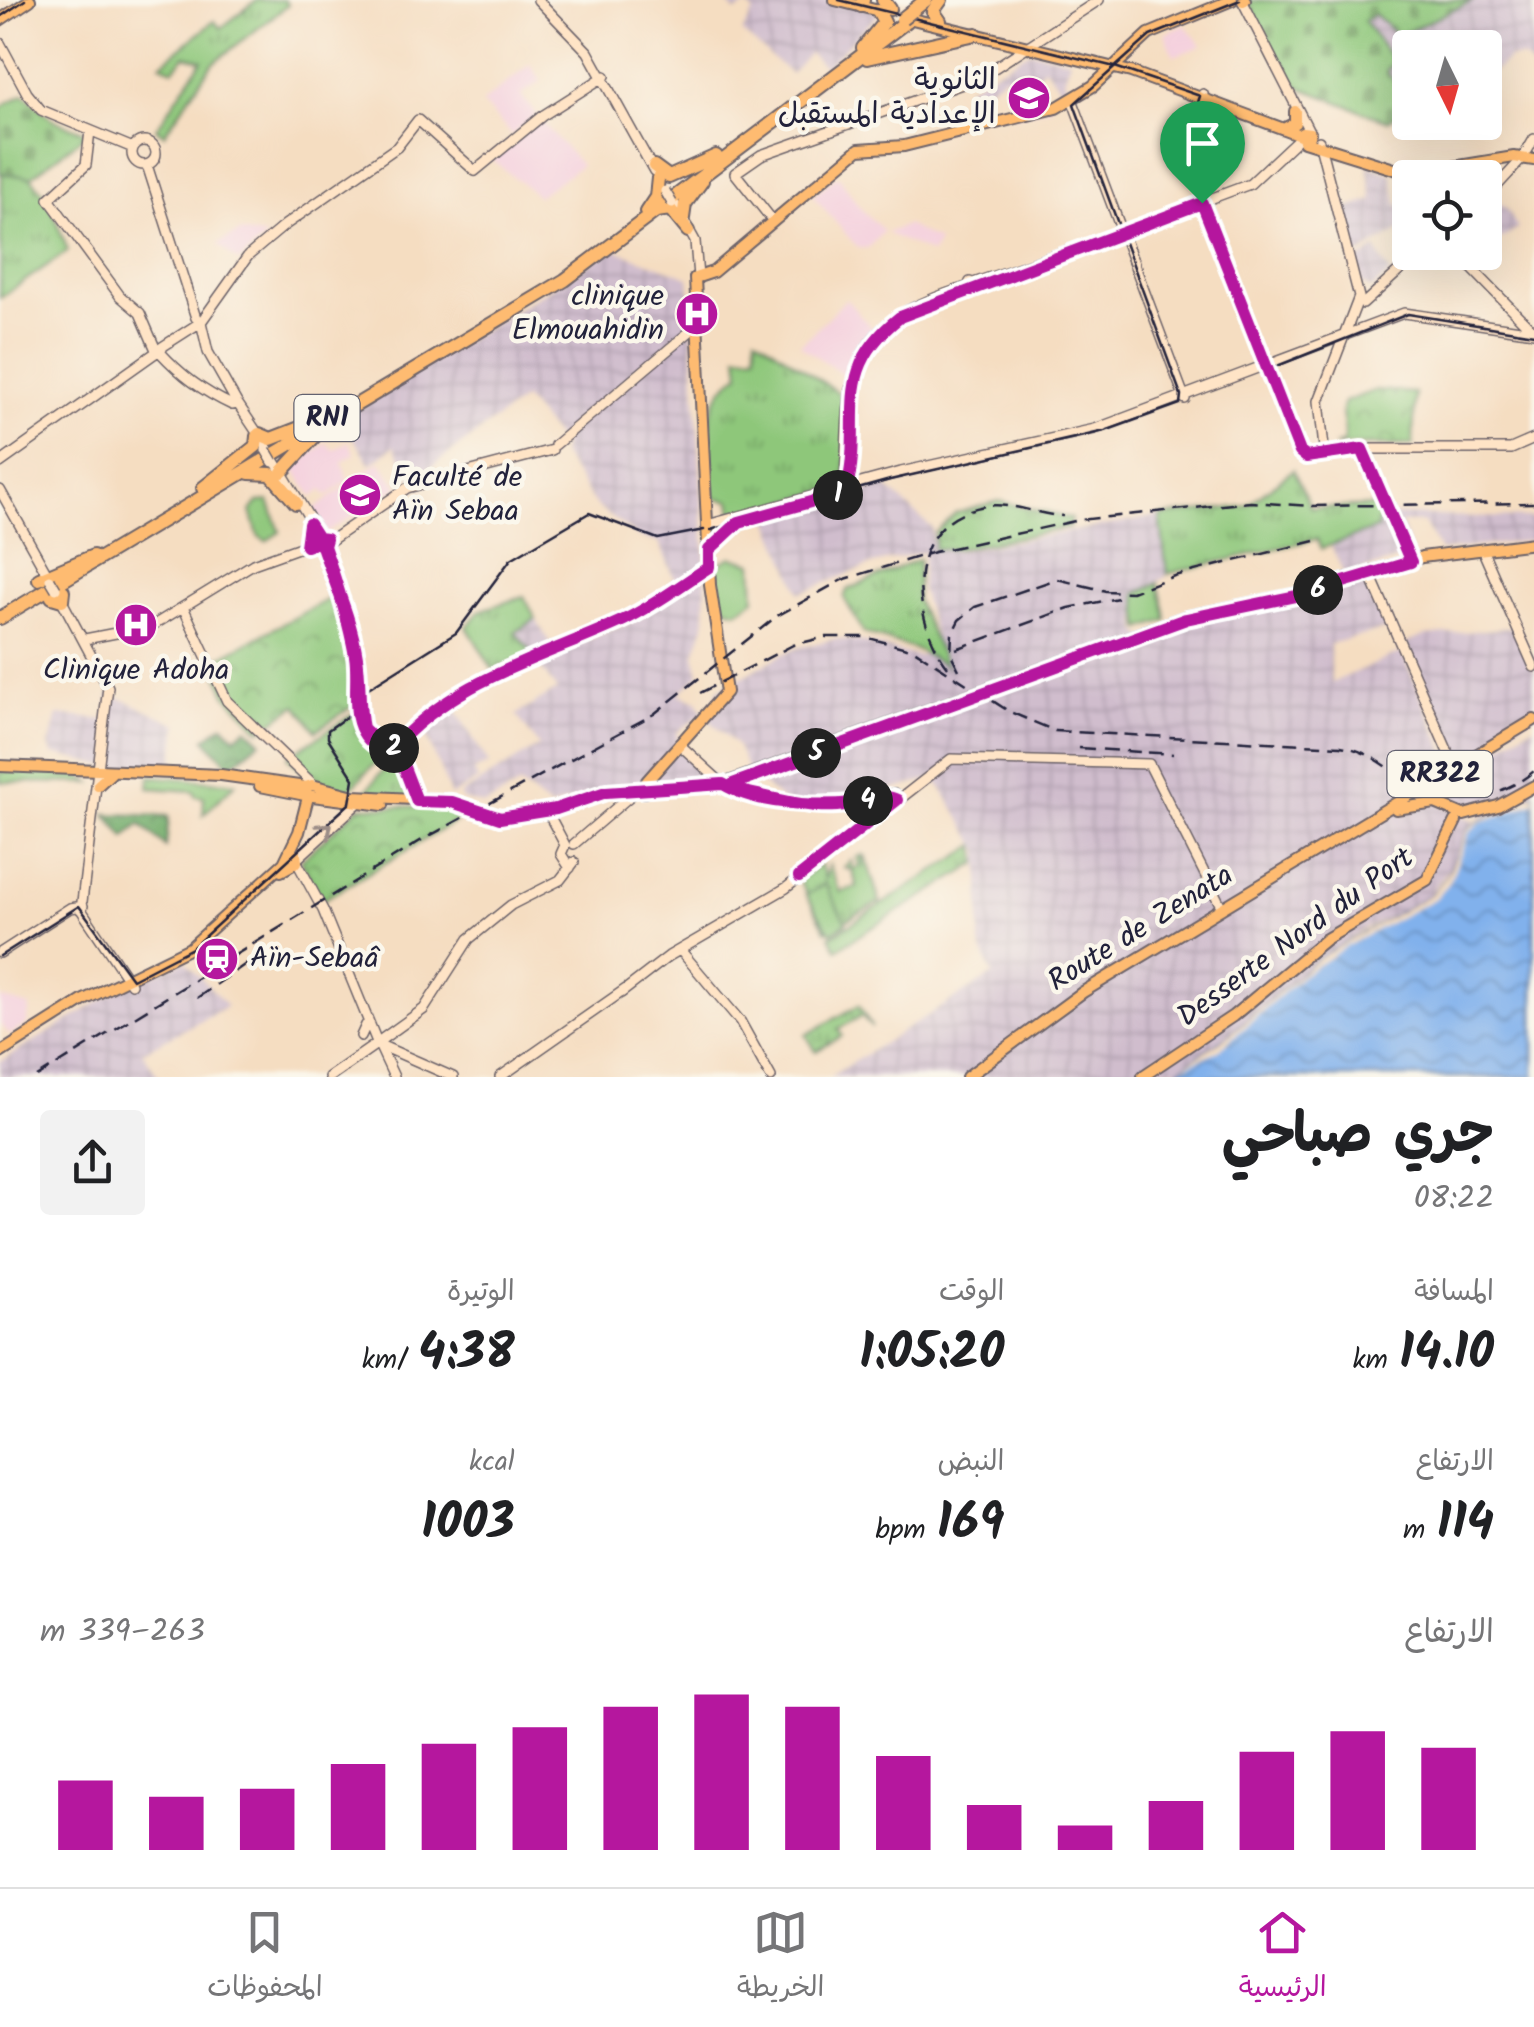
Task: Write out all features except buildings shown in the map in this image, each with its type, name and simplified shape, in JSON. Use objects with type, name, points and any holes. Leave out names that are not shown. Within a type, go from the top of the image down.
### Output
[{"type":"highway","points":[[915,11],[886,40],[889,49],[938,40],[943,33],[934,11],[942,0]]},
{"type":"highway","points":[[841,68],[884,22],[884,6]]},
{"type":"highway","name":"RN1","points":[[0,616],[557,281],[915,11]]},
{"type":"highway","name":"RN1","points":[[719,158],[831,81],[915,11]]},
{"type":"highway","points":[[831,81],[872,55],[941,27],[976,34]]},
{"type":"highway","points":[[648,213],[663,182],[719,158]]},
{"type":"highway","points":[[648,213],[679,210],[719,158]]},
{"type":"highway","points":[[188,503],[254,447],[258,435],[273,438],[340,413]]},
{"type":"highway","points":[[274,459],[340,413]]},
{"type":"highway","name":"RN1","points":[[188,503],[274,459],[340,413]]},
{"type":"highway","points":[[188,503],[244,474],[261,471],[274,476],[296,503]]},
{"type":"highway","points":[[0,616],[46,573],[114,548]]},
{"type":"highway","points":[[0,616],[58,594],[114,548]]},
{"type":"main road","points":[[0,17],[19,0]]},
{"type":"main road","points":[[0,17],[30,0]]},
{"type":"main road","points":[[835,0],[884,6],[941,27],[1114,67],[1202,96],[1392,171]]},
{"type":"main road","points":[[1114,67],[1149,34],[1220,2],[1239,1]]},
{"type":"main road","points":[[720,703],[708,613],[709,550],[694,328],[696,275],[860,151],[904,149],[1071,102],[1158,34],[1239,1]]},
{"type":"main road","points":[[976,34],[1032,45]]},
{"type":"main road","points":[[1295,110],[1295,123],[1305,138]]},
{"type":"main road","points":[[696,275],[713,272],[859,149],[904,146],[1008,122]]},
{"type":"main road","points":[[416,802],[452,802],[495,818],[556,809],[602,793],[729,786],[1186,619],[1296,596],[1410,561],[1534,544]]},
{"type":"main road","points":[[729,786],[1179,619],[1290,596],[1371,573]]},
{"type":"main road","points":[[0,768],[250,781],[356,799],[451,804],[494,821],[623,797],[640,791],[726,692],[717,612],[710,586]]},
{"type":"main road","name":"RR322","points":[[1348,832],[1534,719]]},
{"type":"main road","points":[[0,768],[100,772]]},
{"type":"main road","points":[[1387,810],[1423,803],[1459,817],[1503,804],[1534,788]]},
{"type":"main road","points":[[0,1055],[86,1002],[132,982],[190,948],[292,862],[309,790]]},
{"type":"main road","name":"RR322","points":[[1348,832],[1387,810]]},
{"type":"main road","name":"Desserte Nord du Port","points":[[1146,1077],[1232,1022],[1322,946],[1423,888],[1437,874],[1459,817]]},
{"type":"main road","name":"Route de Zenata","points":[[967,1077],[1069,1001],[1348,832]]},
{"type":"main road","points":[[1135,1077],[1146,1077]]},
{"type":"street","points":[[540,0],[590,50],[695,240],[696,275]]},
{"type":"street","points":[[773,222],[735,172],[767,151],[969,83],[1099,0]]},
{"type":"street","points":[[1239,1],[1295,110]]},
{"type":"street","points":[[1239,1],[1305,138],[1365,291]]},
{"type":"street","points":[[2,50],[37,106],[133,148]]},
{"type":"street","points":[[0,461],[198,320],[245,259],[282,227],[397,147],[418,120],[476,172],[540,114],[602,75]]},
{"type":"street","points":[[1202,96],[1180,145],[1264,368],[1304,456],[1325,450],[1511,449],[1534,439]]},
{"type":"street","points":[[1071,102],[1182,399]]},
{"type":"street","points":[[90,131],[88,163],[50,195],[118,293],[138,310],[175,371],[236,406]]},
{"type":"street","points":[[847,489],[849,388],[857,361],[876,328],[910,308],[1254,182],[1305,138]]},
{"type":"street","points":[[1502,179],[1534,139]]},
{"type":"street","points":[[133,148],[142,141],[154,144],[157,154],[148,164]]},
{"type":"street","points":[[133,148],[134,160],[148,164]]},
{"type":"street","points":[[148,164],[208,352],[236,406],[274,459],[321,538],[360,678],[363,728],[383,748],[395,752]]},
{"type":"street","points":[[1351,248],[1360,303],[1356,326]]},
{"type":"street","points":[[1325,450],[1320,409],[1341,339],[1365,291],[1394,270]]},
{"type":"street","points":[[1360,303],[1398,270]]},
{"type":"street","points":[[1474,270],[1533,331]]},
{"type":"street","points":[[847,489],[853,438],[850,401],[862,358],[900,317],[968,287]]},
{"type":"street","points":[[1341,339],[1356,326],[1410,312],[1533,331]]},
{"type":"street","points":[[709,550],[739,522],[847,489],[1096,431],[1409,316],[1533,331]]},
{"type":"street","points":[[183,612],[248,566],[306,546],[404,485],[553,447],[694,328]]},
{"type":"street","points":[[707,526],[816,499],[908,467],[1096,428],[1182,399]]},
{"type":"street","points":[[1005,449],[1011,438],[1021,445]]},
{"type":"street","points":[[1362,449],[1410,561]]},
{"type":"street","points":[[274,459],[296,503],[321,538]]},
{"type":"street","points":[[0,490],[108,688],[82,907],[132,982]]},
{"type":"street","points":[[306,546],[321,538]]},
{"type":"street","points":[[85,641],[146,632],[250,569],[321,538]]},
{"type":"street","points":[[1484,550],[1534,663]]},
{"type":"street","points":[[395,752],[438,705],[509,666],[634,618],[709,568]]},
{"type":"street","points":[[1371,573],[1454,765]]},
{"type":"street","points":[[343,606],[362,732],[395,752],[416,802]]},
{"type":"street","points":[[183,612],[227,702],[309,790]]},
{"type":"street","points":[[679,744],[729,786],[830,807],[893,797],[958,758],[1149,764],[1221,909]]},
{"type":"street","points":[[571,864],[560,854],[623,797]]},
{"type":"street","points":[[500,1077],[621,991],[799,877],[874,818],[893,797]]},
{"type":"street","points":[[356,799],[292,862],[323,910],[392,1077]]},
{"type":"street","points":[[329,1077],[424,1009],[469,939],[511,905],[558,882],[580,852],[569,844],[548,813]]},
{"type":"street","points":[[1,951],[82,907]]},
{"type":"street","points":[[677,954],[738,1020],[770,1077]]},
{"type":"street","points":[[361,1036],[368,1026]]},
{"type":"street","points":[[368,1026],[378,1043],[453,1077]]},
{"type":"shaded area","points":[[724,0],[859,0],[879,14],[825,67],[809,53],[791,74],[742,33],[754,12],[747,6],[736,12]]},
{"type":"shaded area","points":[[1474,0],[1534,0],[1534,70],[1523,58],[1510,58],[1502,65],[1502,30],[1411,30]]},
{"type":"shaded area","points":[[1374,14],[1392,30],[1392,59],[1363,21]]},
{"type":"shaded area","points":[[1185,25],[1202,46],[1174,56],[1165,34]]},
{"type":"shaded area","points":[[1030,51],[1070,59],[1064,80],[1069,88],[1064,92],[1044,66],[1022,90],[1006,75],[970,100],[966,88]]},
{"type":"shaded area","points":[[530,64],[541,81],[521,95],[536,115],[512,135],[482,103]]},
{"type":"shaded area","name":"الثانوية الإعدادية المستقبل","points":[[1011,78],[1022,90],[1032,80],[1052,106],[1015,116]]},
{"type":"shaded area","points":[[540,120],[581,165],[538,196],[492,160]]},
{"type":"shaded area","points":[[1367,165],[1392,174],[1392,235],[1357,256],[1343,210],[1373,200]]},
{"type":"shaded area","points":[[835,177],[840,178],[860,208],[884,231],[868,248],[858,248],[813,196]]},
{"type":"shaded area","points":[[1502,205],[1507,209],[1518,229],[1502,239]]},
{"type":"shaded area","points":[[906,225],[938,241],[932,254],[886,233]]},
{"type":"shaded area","points":[[240,232],[266,237],[238,262],[218,244]]},
{"type":"shaded area","points":[[613,249],[689,277],[706,569],[705,625],[695,653],[699,675],[679,694],[697,701],[703,713],[716,702],[717,690],[793,649],[834,639],[856,640],[917,656],[926,655],[936,642],[921,589],[924,552],[874,564],[800,593],[768,517],[885,486],[932,528],[933,550],[957,551],[1160,516],[1167,576],[1136,594],[1138,631],[1146,640],[1192,619],[1367,577],[1391,628],[1330,644],[1331,683],[1402,652],[1451,765],[1419,794],[1475,821],[1452,864],[1426,898],[1366,928],[1318,959],[1228,1036],[1179,1069],[1161,1069],[1152,1077],[829,1077],[993,975],[980,946],[980,850],[935,778],[829,808],[787,804],[749,773],[736,745],[703,714],[677,732],[678,747],[719,782],[600,791],[550,808],[520,785],[485,805],[462,800],[461,794],[539,746],[516,715],[557,690],[514,632],[536,619],[555,652],[636,620],[680,590],[659,543],[638,537],[596,506],[561,454],[563,445],[524,399],[413,480],[394,446],[371,464],[341,419]]},
{"type":"shaded area","points":[[1376,249],[1390,273],[1372,289],[1362,284],[1358,261]]},
{"type":"shaded area","points":[[846,299],[874,331],[845,376],[800,345]]},
{"type":"shaded area","points":[[349,441],[355,454],[342,462],[348,481],[327,496],[322,490],[313,497],[293,468],[326,443],[334,450]]},
{"type":"shaded area","name":"Faculté de Aïn Sebaa","points":[[380,461],[398,487],[325,534],[308,514]]},
{"type":"shaded area","points":[[1362,518],[1534,518],[1534,540],[1440,551],[1424,523],[1401,523],[1412,555],[1345,576],[1324,531]]},
{"type":"shaded area","points":[[1515,627],[1534,671],[1534,715],[1456,763],[1405,644],[1424,636]]},
{"type":"shaded area","points":[[109,693],[178,724],[172,771],[110,767],[53,754],[49,746],[58,715],[106,720]]},
{"type":"shaded area","points":[[452,704],[489,764],[474,771],[478,780],[451,796],[422,725]]},
{"type":"shaded area","points":[[1534,725],[1534,794],[1484,816],[1422,793]]},
{"type":"shaded area","points":[[185,961],[227,1006],[142,1052],[159,1077],[0,1077],[0,1062],[119,990]]},
{"type":"shaded area","points":[[0,998],[30,1006],[27,1024],[10,1035],[0,1024]]},
{"type":"green space","points":[[257,0],[284,0],[288,5],[212,64],[164,134],[156,129],[202,60],[185,56],[173,70],[161,64],[214,21],[221,28]]},
{"type":"green space","points":[[1474,0],[1411,30],[1392,30],[1375,14],[1364,21],[1392,59],[1386,71],[1392,78],[1392,118],[1388,121],[1291,84],[1247,1]]},
{"type":"green space","points":[[24,94],[53,120],[88,133],[31,177],[0,173],[0,107]]},
{"type":"green space","points":[[2,173],[31,177],[48,199],[68,251],[0,298]]},
{"type":"green space","points":[[756,336],[844,397],[846,465],[840,487],[733,516],[731,501],[709,497],[708,429],[717,397],[740,374],[738,355],[756,354]]},
{"type":"green space","points":[[1376,390],[1415,393],[1413,445],[1335,446],[1343,442],[1344,402]]},
{"type":"green space","points":[[1293,470],[1311,508],[1384,506],[1389,518],[1377,522],[1378,528],[1321,549],[1317,539],[1167,574],[1160,516],[1246,506]]},
{"type":"green space","points":[[269,501],[280,532],[266,541],[258,536],[251,511],[258,502]]},
{"type":"green space","points":[[999,501],[1071,519],[1069,528],[957,549],[934,549],[935,533],[956,513]]},
{"type":"green space","points":[[732,557],[753,563],[755,599],[738,611],[720,601],[712,567]]},
{"type":"green space","points":[[919,559],[916,600],[946,666],[917,650],[864,633],[844,598],[847,590]]},
{"type":"green space","points":[[1158,583],[1167,620],[1141,629],[1136,594]]},
{"type":"green space","points":[[336,595],[350,639],[354,705],[316,731],[297,705],[260,730],[226,695],[213,661]]},
{"type":"green space","points":[[524,596],[536,619],[515,632],[533,654],[493,670],[467,627],[479,611]]},
{"type":"green space","points":[[357,711],[360,733],[383,755],[347,793],[321,788],[288,757]]},
{"type":"green space","points":[[223,725],[235,737],[247,728],[261,741],[230,766],[205,739]]},
{"type":"green space","points":[[394,757],[414,800],[369,795],[367,790]]},
{"type":"green space","points":[[0,771],[79,775],[91,783],[0,782]]},
{"type":"green space","points":[[150,776],[236,783],[203,815],[204,797],[196,796],[194,791],[149,788]]},
{"type":"green space","points":[[444,806],[468,814],[321,901],[301,860],[359,807]]},
{"type":"green space","points":[[106,814],[169,816],[166,847],[140,824],[125,838]]},
{"type":"green space","points":[[976,845],[978,863],[837,949],[830,937]]},
{"type":"green space","points":[[863,855],[863,869],[865,855],[880,902],[826,931],[799,880],[821,864],[825,879],[829,865],[840,892],[857,887],[852,870],[844,868],[851,861],[853,869],[859,867],[857,857]]},
{"type":"green space","points":[[825,884],[846,923],[831,933],[806,895]]},
{"type":"green space","points":[[859,1005],[872,1028],[862,1016],[838,1029],[842,1036],[816,1051],[806,1035]]},
{"type":"water","points":[[1534,794],[1534,1077],[1180,1077],[1179,1069],[1228,1036],[1318,959],[1433,893],[1447,876],[1469,827]]},
{"type":"pier","points":[[1534,794],[1534,802],[1481,822],[1470,831],[1449,883],[1436,898],[1347,946],[1303,975],[1219,1050],[1179,1069],[1228,1036],[1318,959],[1433,893],[1447,876],[1469,827]]},
{"type":"tram line","points":[[0,17],[25,0]]},
{"type":"tram line","points":[[839,0],[1115,67],[1200,96],[1183,149],[1267,370],[1408,314],[1534,334]]},
{"type":"tram line","points":[[711,530],[890,480],[1105,431],[1180,404],[1181,395],[1074,104],[1150,36],[1240,0]]},
{"type":"tram line","points":[[0,956],[79,906],[132,979],[192,948],[350,803],[354,779],[328,738],[328,730],[357,709],[362,692],[456,633],[511,559],[589,513],[658,539],[704,530]]},
{"type":"railway","points":[[37,1077],[422,840],[654,714],[777,616],[842,580],[934,552],[1079,520],[1251,502],[1311,506],[1534,503]]},
{"type":"railway","points":[[948,667],[935,646],[921,597],[921,572],[927,549],[940,529],[959,515],[986,506],[1063,516]]},
{"type":"railway","points":[[959,670],[951,654],[952,634],[959,620],[975,607],[1057,579],[1106,591],[1132,592],[1174,576],[1315,541]]},
{"type":"railway","points":[[956,649],[1069,608],[1118,598]]},
{"type":"railway","points":[[700,693],[793,645],[826,637],[865,637],[914,650],[1010,712],[1055,731],[1341,746],[1369,756],[1424,790],[1457,797],[1490,794],[1534,771]]},
{"type":"railway","points":[[1079,748],[1173,754]]},
{"type":"railway","points":[[197,998],[260,954]]},
{"type":"place","name":"الثانوية الإعدادية المستقبل","points":[[1029,98]]},
{"type":"place","name":"clinique Elmouahidin","points":[[697,314]]},
{"type":"place","name":"Faculté de Aïn Sebaa","points":[[360,495]]},
{"type":"place","name":"Clinique Adoha","points":[[136,625]]},
{"type":"place","name":"Aïn-Sebaâ","points":[[217,959]]},
{"type":"route","points":[[1202,203],[999,276],[974,292],[949,296],[900,317],[873,342],[856,371],[850,401],[853,445],[846,492],[734,525],[709,550],[709,567],[636,614],[503,669],[438,705],[392,750],[385,750],[363,728],[362,694],[352,636],[344,606],[322,546],[317,542],[306,546],[311,534],[309,524],[318,538],[326,539],[324,546],[344,606],[355,658],[359,722],[364,734],[382,751],[400,757],[417,801],[452,802],[492,818],[556,809],[606,792],[723,784],[736,790],[755,794],[780,800],[830,807],[883,797],[887,798],[886,808],[799,877],[897,800],[887,796],[883,797],[870,800],[851,805],[830,807],[818,806],[800,804],[780,800],[736,790],[733,784],[1186,619],[1296,596],[1411,562],[1362,449],[1323,451],[1306,457],[1300,452],[1270,384],[1205,202],[1202,203]]}]
